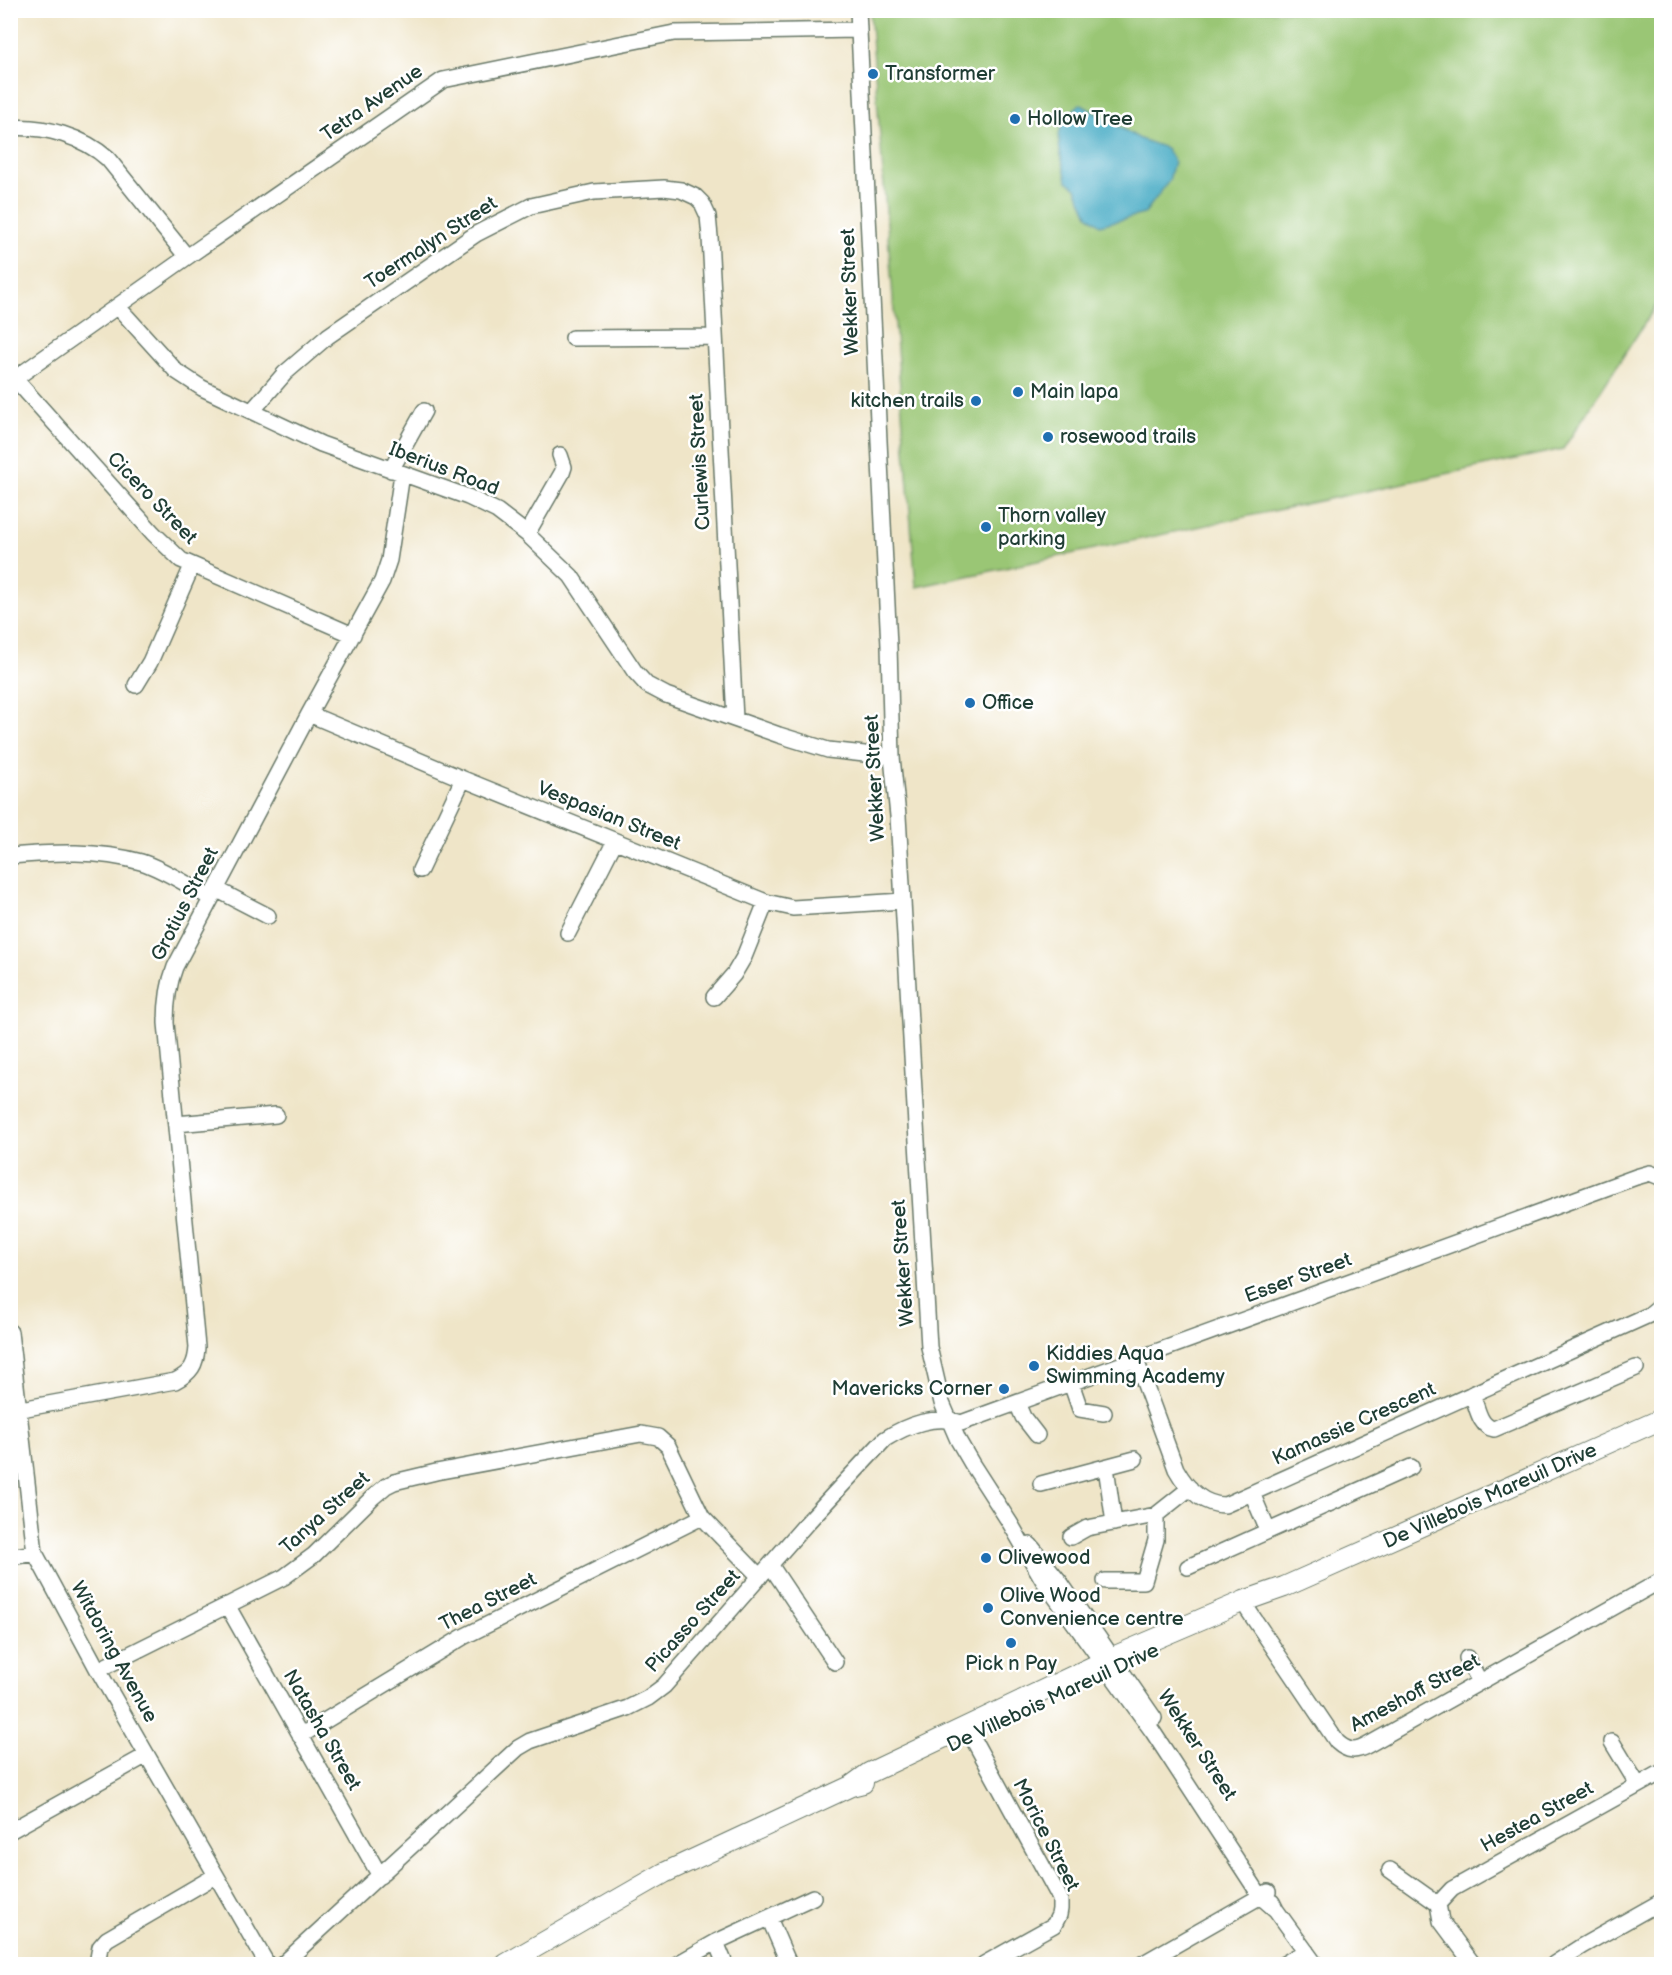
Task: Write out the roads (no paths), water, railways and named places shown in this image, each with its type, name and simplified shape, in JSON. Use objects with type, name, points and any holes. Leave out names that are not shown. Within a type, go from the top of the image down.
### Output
[{"type":"main road","name":"De Villebois Mareuil Drive","points":[[506,1965],[664,1873],[851,1786],[873,1779],[968,1731],[1111,1665],[1662,1419]]},
{"type":"street","name":"Wekker Street","points":[[858,10],[889,646],[892,758],[898,816],[929,1347],[939,1394],[948,1420],[972,1464],[1010,1523],[1047,1564],[1153,1732],[1315,1965]]},
{"type":"street","name":"Tetra Avenue","points":[[13,381],[434,85],[451,77],[674,33],[858,30]]},
{"type":"street","points":[[10,128],[44,130],[100,151],[187,257]]},
{"type":"street","name":"Toermalyn Street","points":[[252,411],[285,373],[328,336],[476,234],[509,216],[531,206],[594,192],[664,188],[689,193],[702,203]]},
{"type":"street","name":"Curlewis Street","points":[[702,203],[708,216],[710,237],[735,719]]},
{"type":"street","name":"Iberius Road","points":[[118,307],[176,371],[202,388],[321,444],[483,503],[497,511],[527,534],[571,576],[630,665],[647,684],[685,703],[828,750],[892,758]]},
{"type":"street","points":[[573,338],[714,337]]},
{"type":"street","name":"Cicero Street","points":[[13,381],[170,552],[192,566],[353,635]]},
{"type":"street","name":"Grotius Street","points":[[15,1410],[175,1381],[191,1371],[196,1360],[197,1347],[166,1023],[167,996],[175,967],[386,572],[396,472],[424,411]]},
{"type":"street","points":[[527,534],[562,473],[564,467],[560,455]]},
{"type":"street","points":[[136,685],[150,663],[192,566]]},
{"type":"street","name":"Vespasian Street","points":[[309,714],[766,902],[793,908],[903,900]]},
{"type":"street","points":[[420,870],[463,779]]},
{"type":"street","points":[[568,933],[615,841]]},
{"type":"street","points":[[10,856],[70,853],[141,862],[268,916]]},
{"type":"street","points":[[714,997],[734,974],[744,957],[766,902]]},
{"type":"street","points":[[176,1128],[272,1118]]},
{"type":"street","name":"Esser Street","points":[[948,1420],[962,1424],[1636,1177],[1650,1173],[1662,1178]]},
{"type":"street","name":"Kamassie Crescent","points":[[1136,1360],[1182,1480],[1206,1502],[1216,1505],[1231,1503],[1648,1315],[1662,1304]]},
{"type":"street","name":"Witdoring Avenue","points":[[10,1332],[15,1410],[35,1553],[98,1670],[267,1965]]},
{"type":"street","points":[[1472,1394],[1483,1423],[1488,1428],[1494,1429],[1636,1368]]},
{"type":"street","points":[[1071,1383],[1080,1409],[1104,1413]]},
{"type":"street","points":[[1017,1403],[1023,1417],[1036,1435]]},
{"type":"street","name":"Picasso Street","points":[[283,1965],[518,1748],[530,1741],[628,1707],[656,1693],[885,1439],[910,1426],[935,1420],[948,1420]]},
{"type":"street","name":"Tanya Street","points":[[98,1670],[284,1577],[314,1555],[373,1497],[394,1482],[436,1472],[633,1436],[651,1435],[668,1446],[702,1517],[765,1572],[836,1662]]},
{"type":"street","points":[[1041,1484],[1135,1459]]},
{"type":"street","points":[[1107,1467],[1114,1523]]},
{"type":"street","points":[[1188,1567],[1411,1467]]},
{"type":"street","points":[[1071,1537],[1088,1528],[1156,1515],[1191,1488]]},
{"type":"street","points":[[1252,1493],[1268,1531]]},
{"type":"street","points":[[1105,1581],[1144,1581],[1156,1540],[1156,1515]]},
{"type":"street","name":"Thea Street","points":[[300,1736],[463,1637],[702,1517]]},
{"type":"street","points":[[10,1557],[35,1553]]},
{"type":"street","name":"Ameshoff Street","points":[[1246,1605],[1337,1742],[1344,1749],[1353,1751],[1662,1580]]},
{"type":"street","name":"Natasha Street","points":[[227,1605],[380,1876]]},
{"type":"street","points":[[1467,1658],[1480,1682]]},
{"type":"street","name":"Morice Street","points":[[968,1731],[1059,1899],[1059,1915],[1054,1925],[984,1965]]},
{"type":"street","points":[[1612,1742],[1638,1785]]},
{"type":"street","points":[[10,1832],[147,1755]]},
{"type":"street","name":"Hestea Street","points":[[1438,1904],[1452,1889],[1662,1772]]},
{"type":"street","points":[[1390,1870],[1438,1904],[1441,1921],[1473,1965]]},
{"type":"street","points":[[97,1965],[100,1947],[107,1938],[215,1876]]},
{"type":"street","points":[[1142,1965],[1265,1894]]},
{"type":"street","points":[[677,1965],[716,1942],[813,1897]]},
{"type":"street","points":[[1554,1965],[1582,1946],[1662,1901]]},
{"type":"street","points":[[769,1918],[789,1965]]},
{"type":"street","points":[[716,1942],[725,1965]]},
{"type":"street","points":[[1284,1965],[1306,1951]]},
{"type":"water","points":[[1080,104],[1140,139],[1166,148],[1174,161],[1169,181],[1144,214],[1100,225],[1088,215],[1076,188],[1067,181],[1060,148],[1060,131],[1063,122]]},
{"type":"place","name":"Transformer","points":[[873,74]]},
{"type":"place","name":"Hollow Tree","points":[[1015,119]]},
{"type":"place","name":"Main lapa","points":[[1018,392]]},
{"type":"place","name":"kitchen trails","points":[[976,401]]},
{"type":"place","name":"rosewood trails","points":[[1048,437]]},
{"type":"place","name":"Thorn valley parking","points":[[986,527]]},
{"type":"place","name":"Office","points":[[970,703]]},
{"type":"place","name":"Kiddies Aqua Swimming Academy","points":[[1034,1366]]},
{"type":"place","name":"Mavericks Corner","points":[[1004,1389]]},
{"type":"place","name":"Olivewood","points":[[986,1558]]},
{"type":"place","name":"Olive Wood Convenience centre","points":[[988,1608]]},
{"type":"place","name":"Pick n Pay","points":[[1011,1643]]}]
